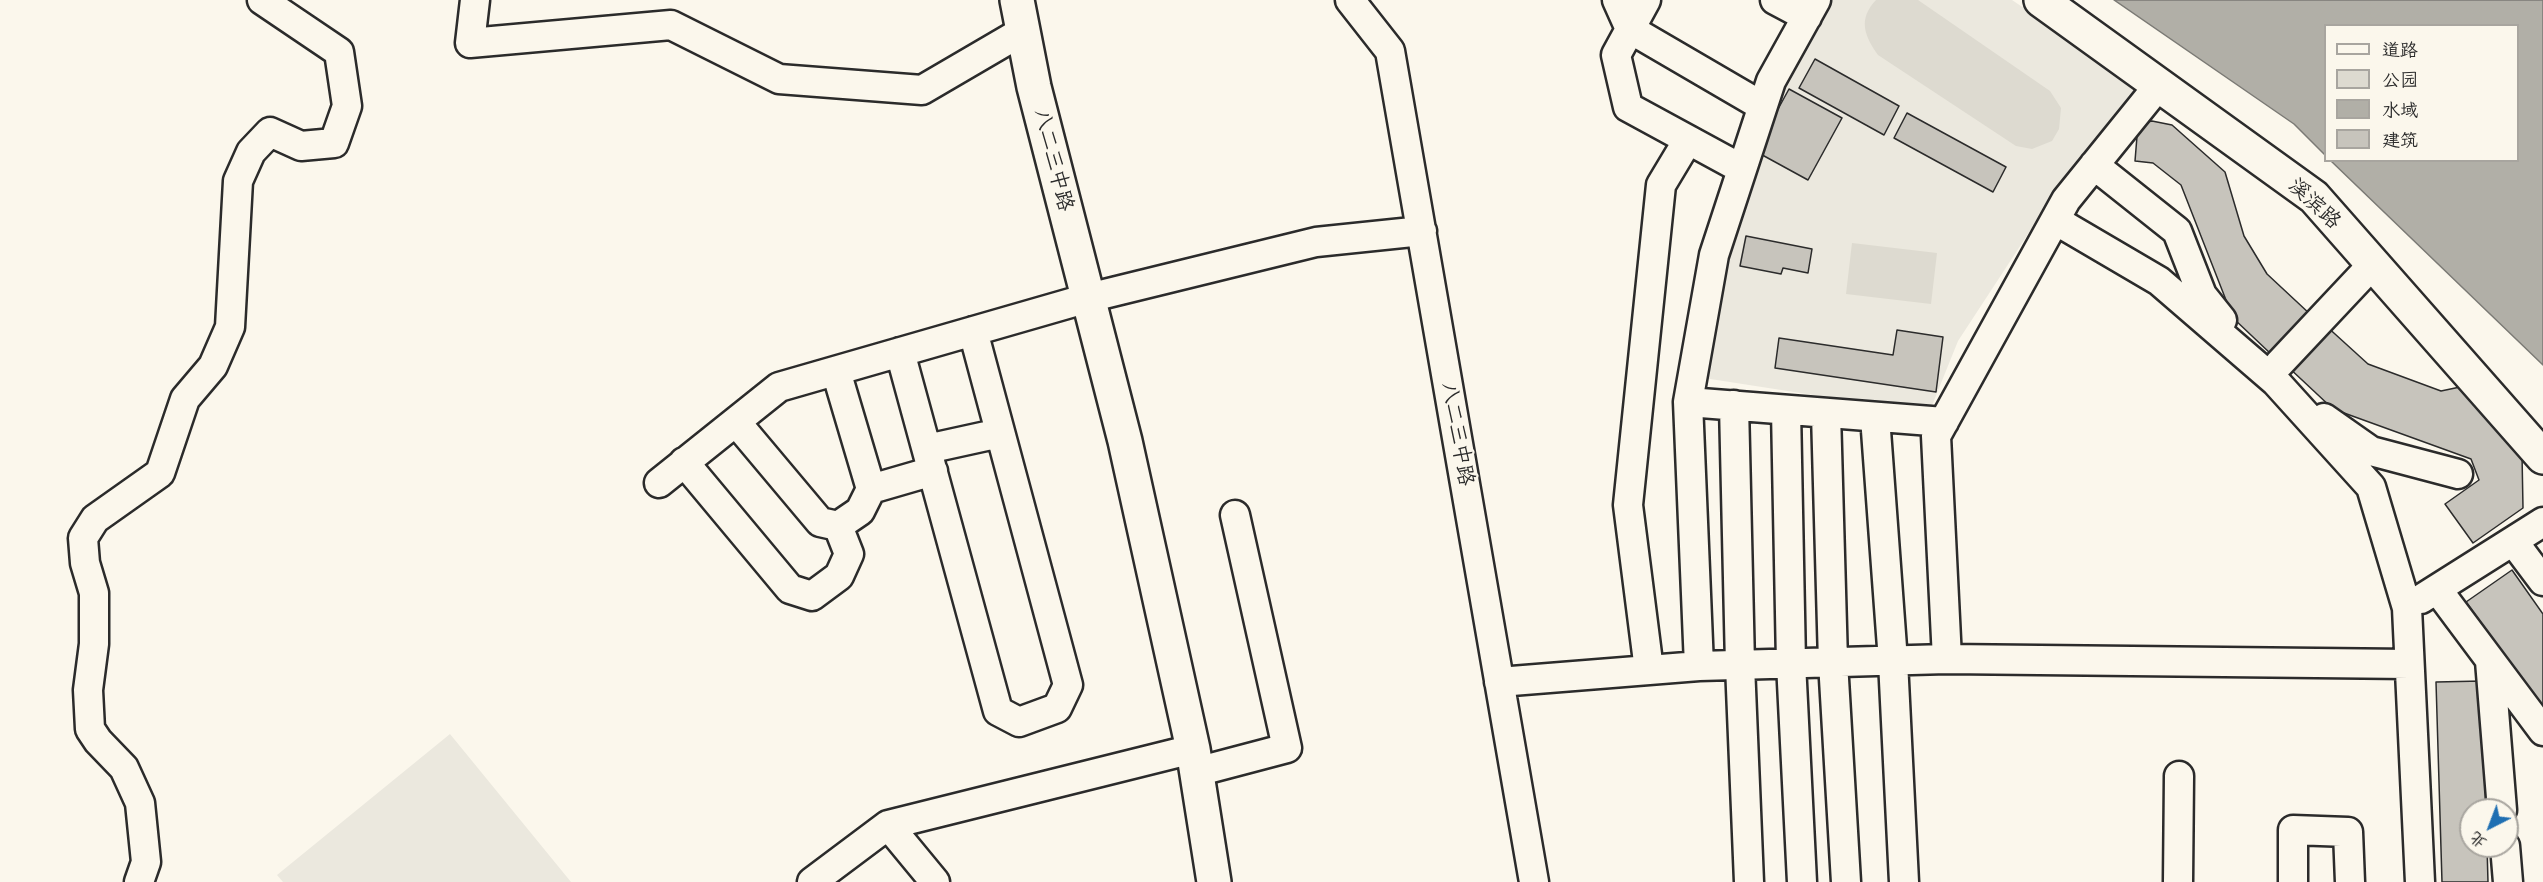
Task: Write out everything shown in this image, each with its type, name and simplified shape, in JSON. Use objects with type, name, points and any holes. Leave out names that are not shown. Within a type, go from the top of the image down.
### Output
[{"type":"main road","name":"溪滨路","points":[[2041,0],[2314,197],[2543,457]]},
{"type":"main road","name":"八二三中路","points":[[1020,16],[1034,87],[1125,441],[1194,761],[1214,882]]},
{"type":"street","points":[[140,882],[146,862],[140,803],[124,768],[98,741],[90,729],[88,690],[94,644],[94,593],[86,563],[83,538],[95,519],[160,473],[185,399],[213,366],[230,327],[238,181],[251,152],[270,132],[301,146],[334,143],[347,106],[339,52],[262,0]]},
{"type":"street","points":[[475,0],[470,43],[671,25],[779,79],[922,90],[1020,16]]},
{"type":"street","name":"八二三中路","points":[[1350,0],[1390,51],[1534,882]]},
{"type":"street","points":[[1617,0],[1630,29],[1762,106]]},
{"type":"street","points":[[1646,0],[1616,55],[1628,107],[1742,169]]},
{"type":"street","points":[[1699,666],[1688,402],[1713,255],[1771,81],[1812,9],[1775,0]]},
{"type":"street","points":[[1947,659],[1936,436],[2066,200],[2159,85]]},
{"type":"street","points":[[1649,670],[1628,505],[1661,184],[1688,140]]},
{"type":"street","points":[[2094,165],[2177,231],[2202,296],[2224,322],[2279,364],[2328,422],[2371,451],[2458,474]]},
{"type":"street","points":[[2055,220],[2159,281],[2276,382],[2371,487],[2407,608],[2420,882]]},
{"type":"street","points":[[659,483],[779,387],[1088,298],[1316,242],[1422,231]]},
{"type":"street","points":[[2279,364],[2373,264]]},
{"type":"street","points":[[900,352],[998,711],[1019,722],[1057,708],[1068,686],[973,331]]},
{"type":"street","points":[[836,370],[871,489]]},
{"type":"street","points":[[1688,402],[1944,422]]},
{"type":"street","points":[[1734,405],[1740,665],[1749,882]]},
{"type":"street","points":[[1786,410],[1791,663],[1802,882]]},
{"type":"street","points":[[1826,413],[1833,662],[1846,882]]},
{"type":"street","points":[[1875,417],[1893,661],[1904,882]]},
{"type":"street","points":[[736,422],[820,522],[838,526],[860,511],[871,489],[930,460],[1000,433]]},
{"type":"street","points":[[684,462],[790,589],[812,596],[839,576],[849,554],[838,526]]},
{"type":"street","points":[[812,882],[888,825],[1194,761],[1287,748],[1235,516]]},
{"type":"street","points":[[2407,608],[2543,522]]},
{"type":"street","points":[[2513,541],[2543,581]]},
{"type":"street","points":[[2437,589],[2543,731]]},
{"type":"street","points":[[1499,682],[1699,666],[1947,659],[2409,664]]},
{"type":"street","points":[[2490,661],[2501,798]]},
{"type":"street","points":[[2178,882],[2179,776]]},
{"type":"street","points":[[888,825],[935,882]]},
{"type":"street","points":[[2293,882],[2293,830],[2348,832],[2350,882]]},
{"type":"street","points":[[2506,858],[2508,882]]},
{"type":"shaded area","points":[[1828,0],[2012,0],[2140,86],[2041,214],[1958,341],[1929,413],[1704,378],[1749,160],[1795,47]]},
{"type":"shaded area","points":[[450,734],[571,882],[283,882],[277,875]]},
{"type":"green space","points":[[1876,0],[1918,0],[2050,91],[2061,108],[2059,129],[2052,141],[2032,149],[2016,146],[1878,55],[1869,41],[1865,27],[1867,14]]},
{"type":"green space","points":[[1852,243],[1937,253],[1931,304],[1846,294]]},
{"type":"water","points":[[2114,0],[2543,0],[2543,365],[2332,162],[2519,162],[2519,24],[2324,24],[2324,154],[2294,124]]},
{"type":"building","points":[[1815,59],[1899,106],[1884,135],[1799,88]]},
{"type":"building","points":[[1789,89],[1842,118],[1808,180],[1755,151]]},
{"type":"building","points":[[1907,113],[2006,167],[1993,192],[1894,138]]},
{"type":"building","points":[[2152,121],[2172,125],[2225,172],[2244,236],[2267,274],[2311,315],[2271,354],[2233,318],[2181,185],[2153,163],[2135,161],[2138,124]]},
{"type":"building","points":[[1746,236],[1812,249],[1808,273],[1783,268],[1781,274],[1740,266]]},
{"type":"building","points":[[2324,324],[2368,364],[2441,391],[2460,387],[2522,454],[2523,508],[2473,543],[2445,504],[2479,480],[2471,459],[2333,409],[2286,365]]},
{"type":"building","points":[[1897,330],[1943,337],[1936,392],[1775,368],[1779,338],[1893,355]]},
{"type":"building","points":[[2512,570],[2543,614],[2543,710],[2466,602]]},
{"type":"building","points":[[2482,681],[2486,798],[2459,798],[2459,858],[2487,858],[2488,882],[2442,882],[2436,682]]}]
